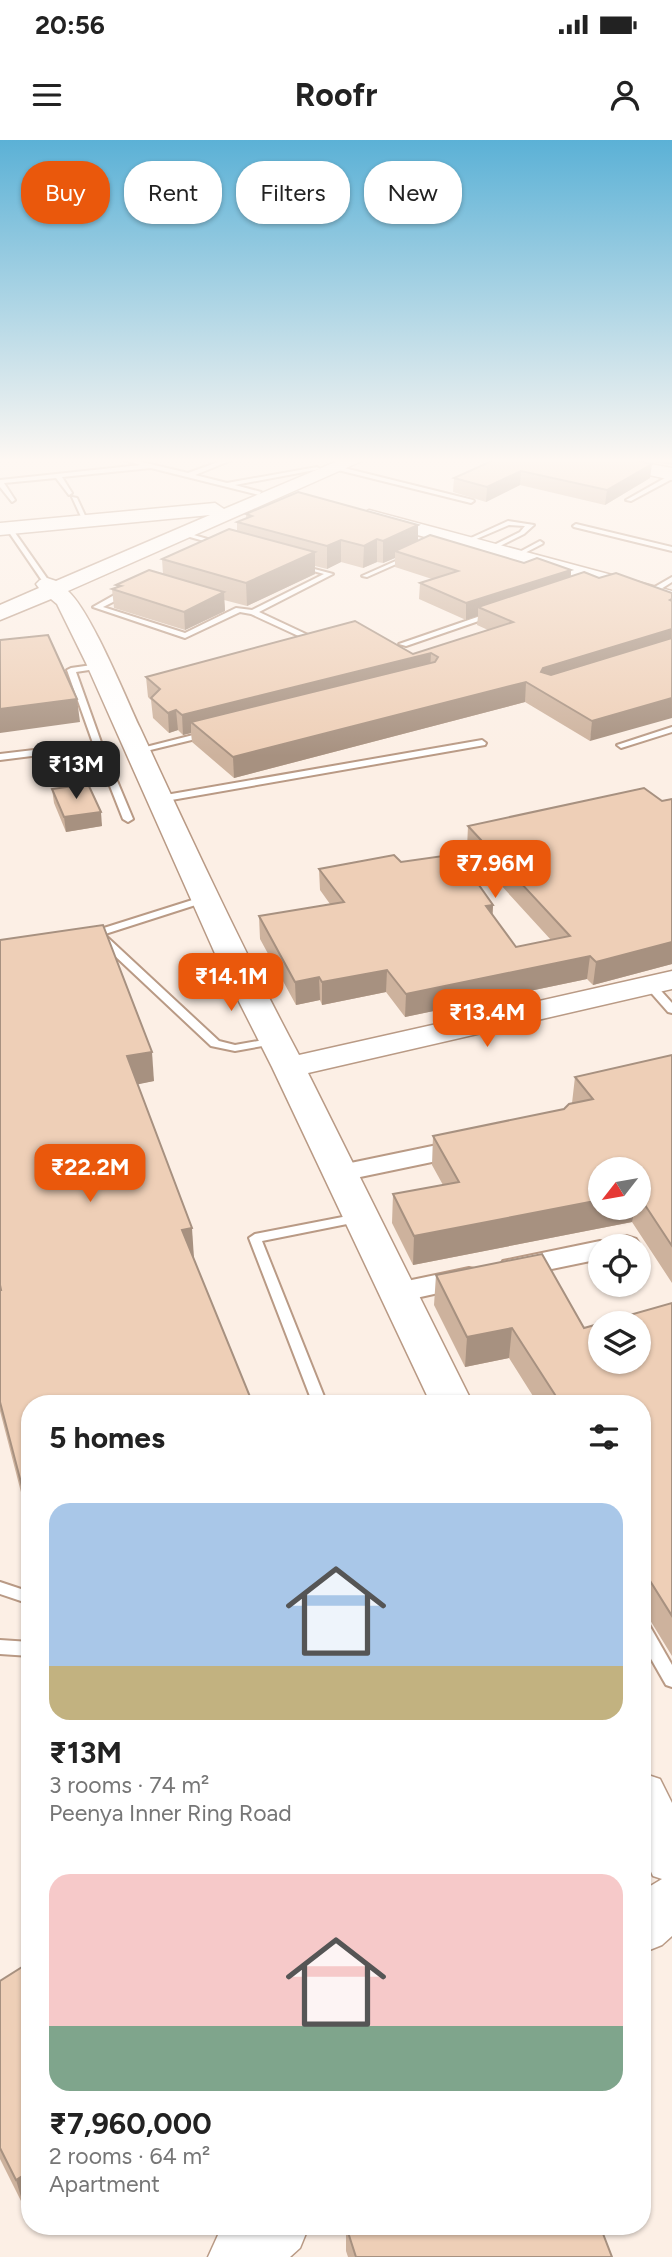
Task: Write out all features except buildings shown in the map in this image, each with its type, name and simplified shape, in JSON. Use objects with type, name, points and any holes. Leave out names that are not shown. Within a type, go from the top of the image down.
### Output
[{"type":"street","points":[[0,613],[42,591],[117,559]]},
{"type":"street","points":[[0,604],[42,591],[123,559]]},
{"type":"street","points":[[524,559],[596,582],[672,598]]},
{"type":"street","points":[[42,591],[66,601],[99,666],[205,899],[448,1395]]},
{"type":"street","points":[[283,1054],[661,983]]},
{"type":"street","points":[[341,1173],[485,1143]]},
{"type":"street","points":[[398,1292],[588,1252]]},
{"type":"street","points":[[651,1815],[672,1858]]},
{"type":"street","points":[[651,1918],[672,1901]]},
{"type":"street","points":[[240,2257],[267,2235]]},
{"type":"lane","points":[[23,559],[42,591]]},
{"type":"lane","points":[[365,576],[405,559]]},
{"type":"lane","points":[[253,612],[330,574],[292,563]]},
{"type":"lane","points":[[650,592],[672,579]]},
{"type":"lane","points":[[135,588],[97,607],[184,636],[239,610]]},
{"type":"lane","points":[[225,606],[253,612],[305,638]]},
{"type":"lane","points":[[403,643],[496,614]]},
{"type":"lane","points":[[99,666],[71,670],[128,820]]},
{"type":"lane","points":[[621,745],[672,729]]},
{"type":"lane","points":[[138,750],[220,730]]},
{"type":"lane","points":[[160,799],[482,743]]},
{"type":"lane","points":[[0,757],[98,745]]},
{"type":"lane","points":[[83,936],[97,934],[205,899]]},
{"type":"lane","points":[[97,934],[215,1044],[283,1054]]},
{"type":"lane","points":[[661,983],[672,1010]]},
{"type":"lane","points":[[316,1395],[255,1238],[362,1218]]},
{"type":"lane","points":[[0,1588],[21,1595]]},
{"type":"lane","points":[[651,1644],[672,1680]]},
{"type":"lane","points":[[0,1647],[21,1648]]}]
